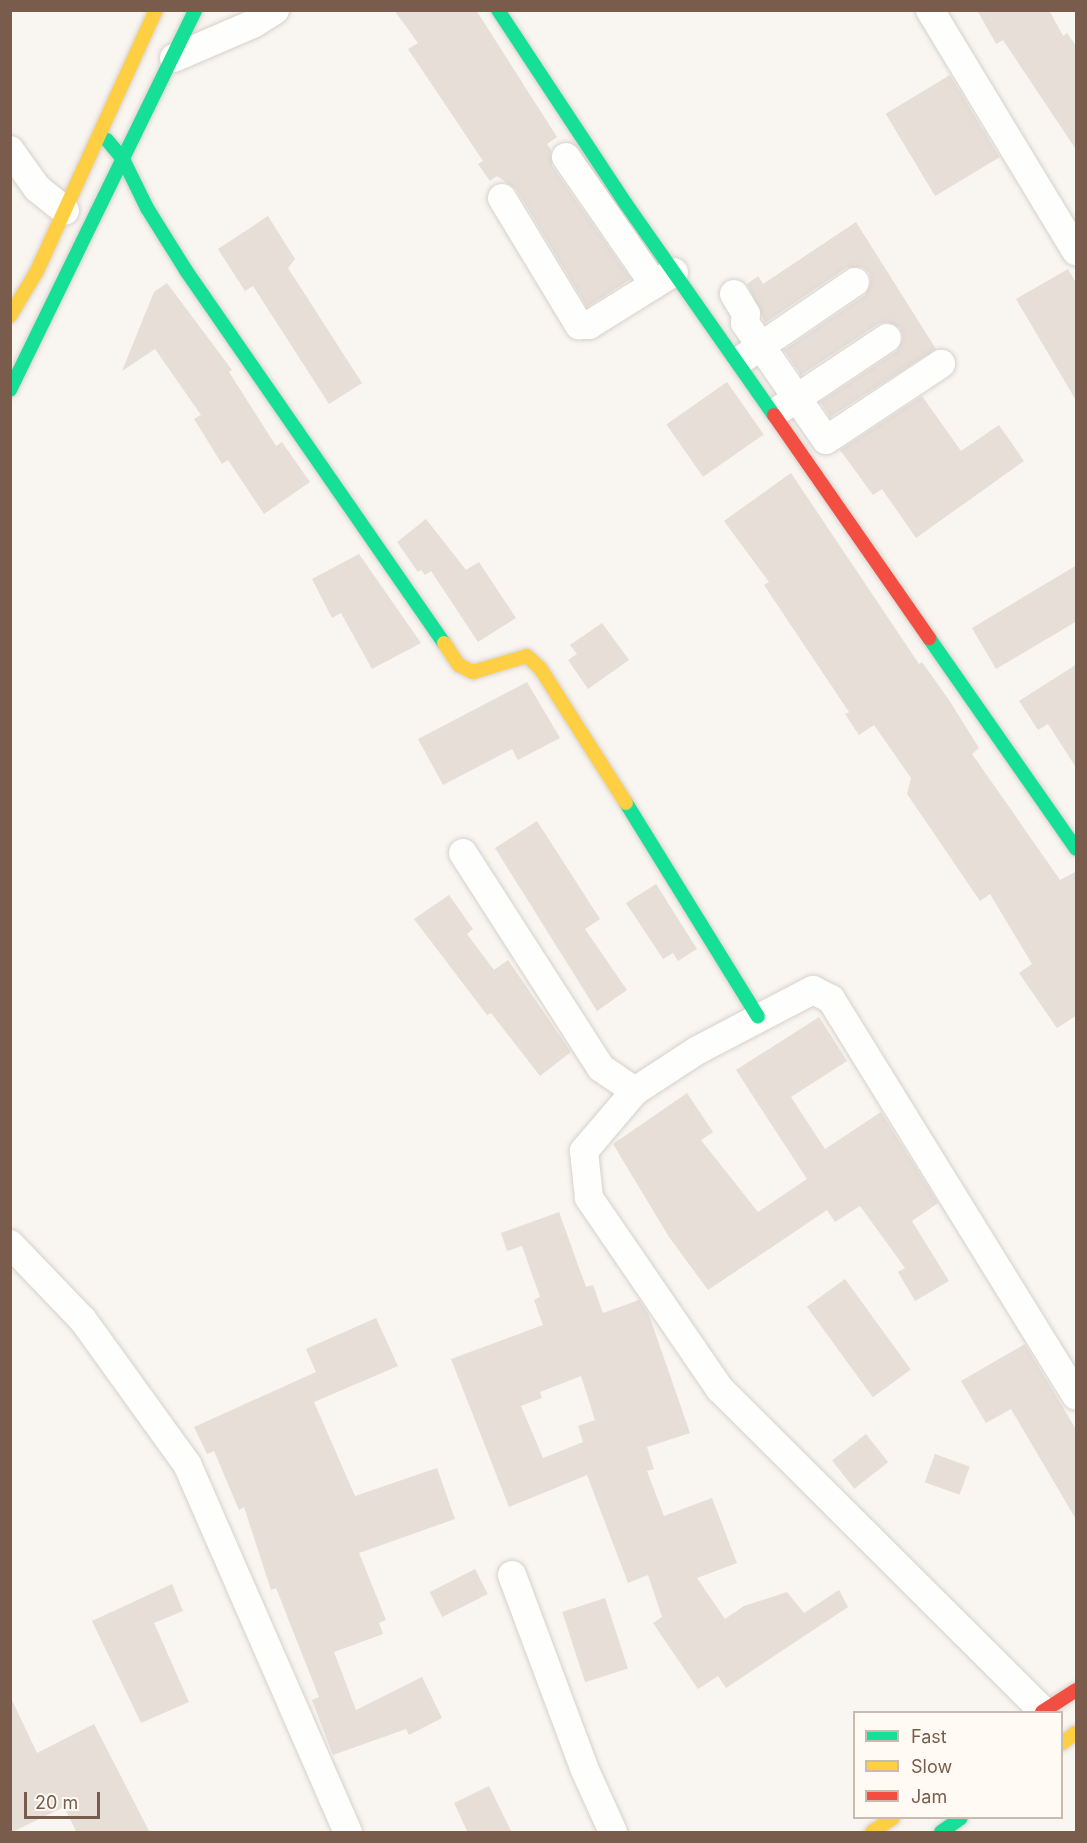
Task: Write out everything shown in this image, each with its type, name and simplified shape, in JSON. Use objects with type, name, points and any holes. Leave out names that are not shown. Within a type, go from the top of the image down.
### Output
[{"type":"street","points":[[10,316],[37,271],[156,10]]},
{"type":"street","points":[[10,390],[174,58],[195,10]]},
{"type":"street","points":[[174,58],[253,24],[275,10]]},
{"type":"street","points":[[498,10],[616,210],[664,278],[749,354],[786,405],[1077,849]]},
{"type":"street","points":[[930,10],[1077,251]]},
{"type":"street","points":[[101,133],[123,159],[147,208],[187,272],[459,665],[473,672],[527,656],[540,668],[701,919],[758,1017]]},
{"type":"street","points":[[10,150],[37,188],[65,211]]},
{"type":"street","points":[[566,157],[616,210]]},
{"type":"street","points":[[502,198],[579,325],[589,325],[664,278]]},
{"type":"street","points":[[749,354],[855,282]]},
{"type":"street","points":[[734,294],[746,314],[749,354]]},
{"type":"street","points":[[786,405],[887,338]]},
{"type":"street","points":[[786,405],[826,440],[832,440],[941,364]]},
{"type":"street","points":[[463,853],[601,1068],[635,1091]]},
{"type":"street","points":[[1042,1711],[720,1389],[589,1198],[584,1151],[635,1091],[758,1017],[813,990],[831,999],[1077,1395]]},
{"type":"street","points":[[10,1244],[83,1320],[188,1464],[348,1833]]},
{"type":"street","points":[[512,1575],[584,1768],[613,1833]]},
{"type":"street","points":[[1045,1711],[1077,1690]]},
{"type":"street","points":[[872,1833],[892,1819]]},
{"type":"street","points":[[941,1833],[960,1819]]},
{"type":"building","points":[[394,10],[476,10],[557,137],[547,144],[551,150],[552,166],[631,279],[587,307],[516,189],[497,176],[490,181],[478,164],[483,161],[408,49],[418,43]]},
{"type":"building","points":[[977,10],[1049,10],[1063,36],[1067,33],[1077,47],[1077,151],[1003,40],[996,44]]},
{"type":"building","points":[[950,75],[999,157],[935,196],[886,114]]},
{"type":"building","points":[[268,216],[295,259],[288,268],[362,383],[329,404],[253,286],[245,291],[218,249]]},
{"type":"building","points":[[856,222],[936,349],[830,417],[820,402],[897,351],[903,338],[900,328],[887,322],[878,324],[801,375],[784,350],[865,295],[871,281],[869,273],[862,267],[846,268],[765,323],[747,284],[758,276],[763,284]]},
{"type":"building","points":[[1068,269],[1077,284],[1077,402],[1016,299]]},
{"type":"building","points":[[167,283],[232,370],[229,372],[276,446],[282,442],[310,482],[264,514],[228,460],[222,464],[194,419],[201,415],[155,349],[122,371],[154,292]]},
{"type":"building","points":[[727,382],[764,434],[703,477],[666,424]]},
{"type":"building","points":[[922,396],[961,451],[999,425],[1024,461],[916,538],[882,489],[873,495],[840,450]]},
{"type":"building","points":[[791,473],[919,664],[922,662],[949,700],[979,748],[972,754],[1060,880],[1077,871],[1077,1015],[1057,1028],[1019,973],[1032,964],[990,894],[980,901],[907,794],[911,778],[874,725],[859,735],[845,714],[849,712],[764,585],[769,582],[724,521]]},
{"type":"building","points":[[426,519],[466,570],[479,562],[516,618],[478,642],[431,571],[425,575],[421,570],[418,572],[397,542]]},
{"type":"building","points":[[359,554],[421,643],[372,669],[341,613],[332,618],[312,579]]},
{"type":"building","points":[[1077,565],[1077,621],[996,669],[972,628]]},
{"type":"building","points":[[602,623],[629,660],[588,689],[568,660],[577,654],[570,645]]},
{"type":"building","points":[[1077,664],[1077,769],[1048,724],[1038,730],[1019,701]]},
{"type":"building","points":[[527,682],[560,738],[518,760],[512,749],[443,785],[418,739]]},
{"type":"building","points":[[537,821],[600,919],[585,929],[627,990],[597,1011],[495,848]]},
{"type":"building","points":[[656,884],[697,949],[678,961],[673,953],[663,959],[626,903]]},
{"type":"building","points":[[449,895],[473,929],[467,934],[494,970],[508,960],[571,1052],[540,1076],[491,1013],[487,1015],[414,919]]},
{"type":"building","points":[[819,1017],[847,1061],[791,1097],[825,1149],[881,1112],[938,1203],[912,1221],[949,1281],[915,1301],[898,1272],[905,1268],[860,1206],[835,1222],[827,1210],[708,1290],[669,1237],[613,1144],[687,1093],[713,1132],[701,1140],[758,1212],[807,1179],[736,1070]]},
{"type":"building","points":[[559,1212],[586,1287],[593,1285],[603,1313],[639,1300],[649,1315],[690,1433],[647,1447],[654,1469],[647,1471],[664,1516],[712,1498],[737,1563],[697,1578],[725,1619],[744,1606],[787,1592],[804,1613],[839,1590],[848,1607],[726,1688],[718,1676],[698,1689],[653,1623],[662,1617],[648,1575],[628,1583],[587,1475],[509,1507],[451,1359],[543,1325],[534,1300],[540,1297],[522,1246],[507,1251],[501,1233]],"holes":[[[581,1376],[595,1420],[578,1426],[583,1442],[543,1458],[521,1406],[542,1398],[540,1392]]]},
{"type":"building","points":[[845,1279],[911,1370],[873,1397],[807,1307]]},
{"type":"building","points":[[376,1318],[398,1366],[314,1402],[355,1496],[437,1468],[455,1519],[359,1553],[386,1620],[379,1623],[383,1634],[334,1652],[356,1710],[422,1677],[442,1718],[409,1735],[406,1729],[333,1755],[312,1700],[319,1697],[276,1588],[271,1590],[244,1507],[239,1510],[214,1451],[207,1454],[194,1427],[316,1372],[306,1349]]},
{"type":"building","points":[[1025,1344],[1077,1431],[1077,1521],[1011,1409],[986,1423],[961,1381]]},
{"type":"building","points":[[866,1434],[888,1462],[854,1489],[832,1460]]},
{"type":"building","points":[[935,1454],[970,1467],[960,1495],[925,1482]]},
{"type":"building","points":[[475,1569],[488,1594],[442,1617],[430,1592]]},
{"type":"building","points":[[172,1584],[183,1611],[154,1623],[189,1702],[141,1723],[92,1621]]},
{"type":"building","points":[[605,1598],[628,1668],[585,1682],[562,1612]]},
{"type":"building","points":[[10,1696],[37,1753],[94,1724],[150,1833],[77,1833],[64,1807],[10,1833]]},
{"type":"building","points":[[489,1786],[512,1833],[468,1833],[454,1803]]},
{"type":"traffic: fast","points":[[10,390],[195,10]]},
{"type":"traffic: fast","points":[[498,10],[626,204],[774,415]]},
{"type":"traffic: fast","points":[[107,140],[123,159],[147,208],[187,272],[444,643]]},
{"type":"traffic: fast","points":[[929,638],[1076,849]]},
{"type":"traffic: fast","points":[[626,803],[758,1017]]},
{"type":"traffic: fast","points":[[941,1832],[960,1819]]},
{"type":"traffic: slow","points":[[10,316],[37,271],[156,10]]},
{"type":"traffic: slow","points":[[444,643],[459,665],[473,672],[527,656],[540,668],[626,803]]},
{"type":"traffic: slow","points":[[1063,1742],[1076,1733]]},
{"type":"traffic: slow","points":[[872,1832],[892,1819]]},
{"type":"traffic: jam","points":[[774,415],[929,638]]},
{"type":"traffic: jam","points":[[1044,1711],[1076,1690]]}]
